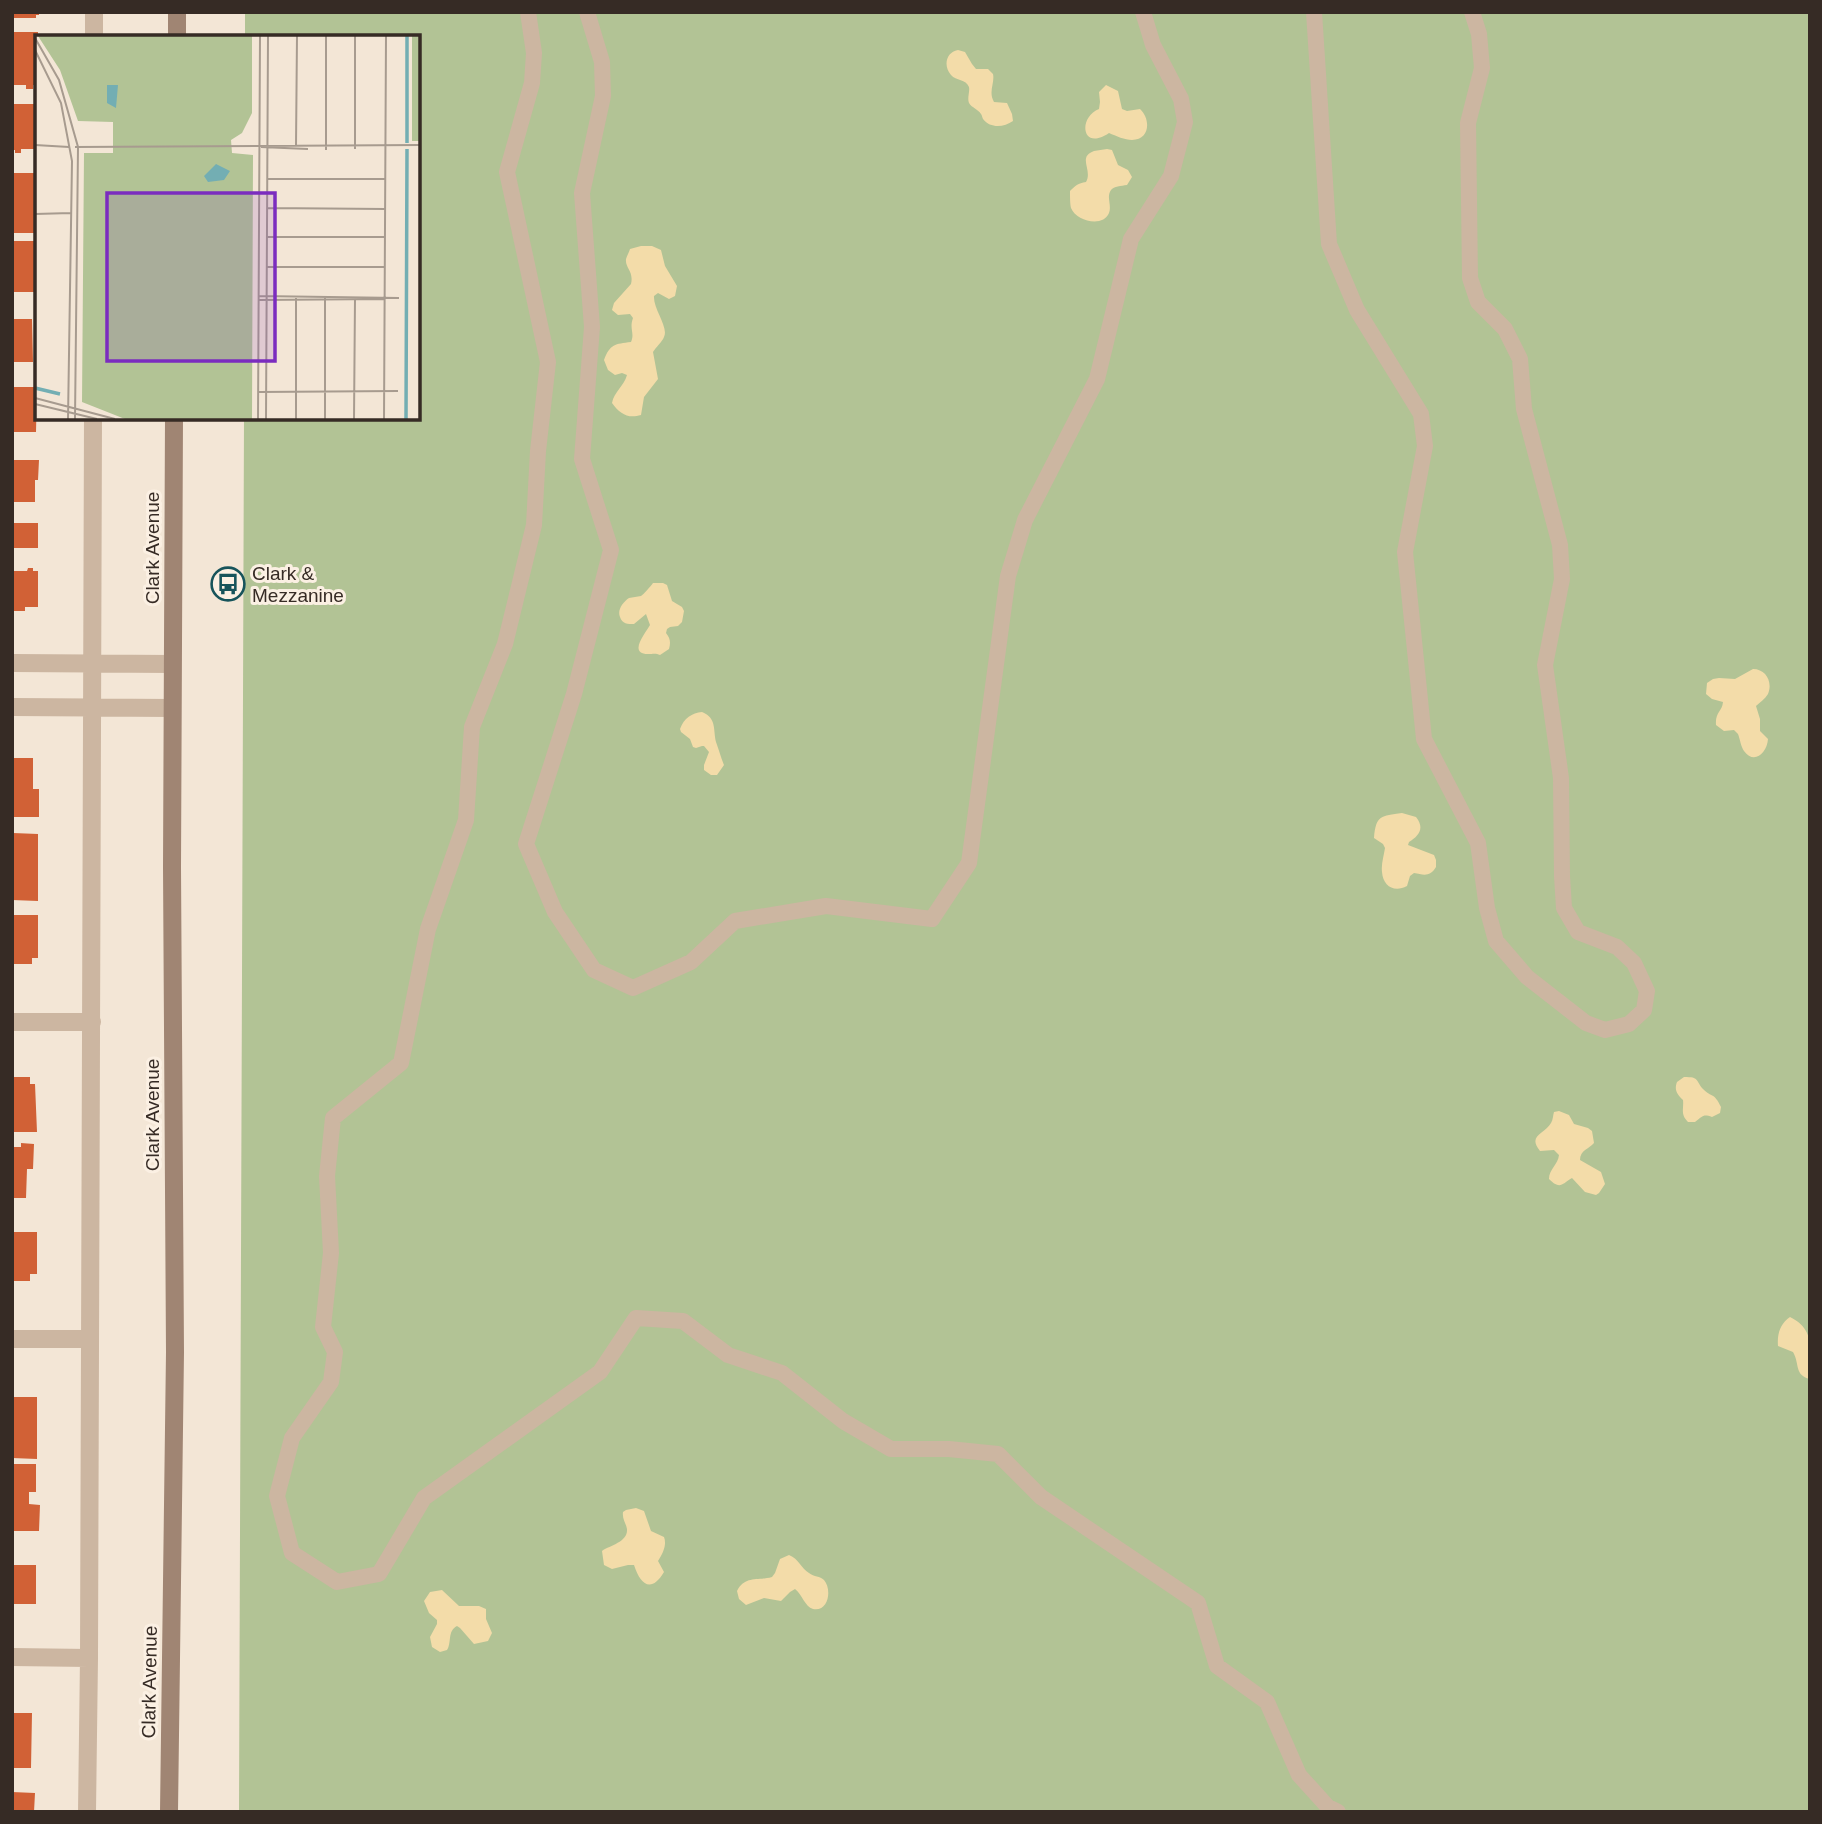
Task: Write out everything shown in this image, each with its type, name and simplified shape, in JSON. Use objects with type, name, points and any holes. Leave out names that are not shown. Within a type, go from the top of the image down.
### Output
[{"type":"main road","points":[[177,12],[177,35]]},
{"type":"main road","name":"Clark Avenue","points":[[169,1812],[175,1352],[172,881],[174,420]]},
{"type":"street","points":[[93,35],[94,12]]},
{"type":"street","points":[[87,1812],[93,420]]},
{"type":"street","points":[[12,663],[172,664]]},
{"type":"street","points":[[12,707],[172,708]]},
{"type":"street","points":[[12,1022],[92,1022]]},
{"type":"street","points":[[12,1339],[90,1339]]},
{"type":"street","points":[[12,1657],[89,1658]]},
{"type":"lane","points":[[528,12],[534,53],[532,83],[507,172],[548,362],[538,451],[534,525],[505,644],[472,727],[466,820],[428,929],[401,1063],[333,1118],[327,1176],[331,1252],[323,1326],[335,1352],[331,1382],[292,1438],[277,1496],[292,1553],[337,1582],[379,1574],[424,1498],[600,1372],[636,1318],[683,1321],[727,1355],[782,1373],[843,1421],[891,1449],[949,1449],[998,1454],[1041,1497],[1198,1603],[1217,1665],[1267,1702],[1299,1775],[1328,1807],[1338,1812]]},
{"type":"lane","points":[[587,12],[603,62],[603,96],[582,193],[592,327],[582,459],[611,550],[573,694],[526,844],[555,912],[594,970],[633,989],[691,962],[735,920],[826,906],[932,919],[969,863],[1008,576],[1025,520],[1097,379],[1130,239],[1171,176],[1185,122],[1181,99],[1153,45],[1143,12]]},
{"type":"lane","points":[[1314,12],[1329,244],[1357,310],[1421,414],[1425,446],[1405,552],[1424,739],[1478,843],[1487,908],[1496,941],[1527,977],[1586,1023],[1605,1030],[1629,1024],[1644,1010],[1647,991],[1633,963],[1617,947],[1578,932],[1564,908],[1560,778],[1545,665],[1562,579],[1560,545],[1524,409],[1520,359],[1505,330],[1478,302],[1470,278],[1468,123],[1482,68],[1479,34],[1472,12]]},
{"type":"green space","points":[[245,12],[1810,12],[1810,1812],[239,1812],[244,420],[420,420],[420,35],[245,35]]},
{"type":"sand","points":[[958,50],[965,52],[976,69],[988,69],[993,74],[992,98],[994,102],[1007,103],[1013,121],[994,126],[970,105],[968,84],[953,77],[947,68],[948,56]]},
{"type":"sand","points":[[1106,85],[1118,91],[1122,109],[1140,109],[1144,113],[1147,128],[1142,137],[1123,139],[1109,133],[1100,138],[1088,136],[1088,119],[1099,109],[1099,92]]},
{"type":"sand","points":[[1112,150],[1118,165],[1128,170],[1132,177],[1127,185],[1111,190],[1110,210],[1106,218],[1090,221],[1074,213],[1070,191],[1086,182],[1086,160],[1089,154]]},
{"type":"sand","points":[[652,246],[661,250],[665,266],[677,286],[675,296],[669,299],[658,293],[654,296],[665,333],[653,352],[658,379],[644,397],[641,415],[628,416],[612,403],[627,375],[615,375],[608,370],[604,360],[611,348],[617,344],[631,342],[632,339],[633,318],[630,314],[618,315],[612,310],[614,303],[631,284],[626,262],[630,249]]},
{"type":"sand","points":[[653,583],[667,585],[672,601],[684,611],[682,622],[667,629],[669,649],[660,655],[642,653],[639,650],[640,642],[650,625],[646,614],[634,624],[627,624],[619,614],[621,606],[629,598],[641,596]]},
{"type":"sand","points":[[1753,669],[1762,671],[1770,685],[1768,694],[1756,706],[1760,731],[1768,739],[1763,753],[1756,757],[1744,751],[1734,730],[1724,731],[1716,725],[1723,702],[1706,694],[1707,683],[1713,679],[1735,679]]},
{"type":"sand","points":[[702,712],[714,725],[716,742],[724,765],[717,775],[711,775],[704,770],[709,752],[704,746],[693,747],[690,739],[680,729],[689,717]]},
{"type":"sand","points":[[1402,813],[1416,817],[1420,825],[1418,834],[1408,845],[1434,855],[1436,867],[1429,874],[1414,873],[1407,886],[1398,889],[1390,887],[1384,881],[1382,869],[1385,848],[1374,838],[1376,825],[1381,818]]},
{"type":"sand","points":[[1684,1077],[1695,1078],[1703,1089],[1715,1097],[1721,1107],[1720,1113],[1688,1122],[1683,1114],[1683,1100],[1676,1090],[1677,1082]]},
{"type":"sand","points":[[1554,1112],[1569,1115],[1574,1124],[1592,1131],[1594,1143],[1583,1152],[1580,1160],[1601,1172],[1605,1184],[1596,1195],[1585,1192],[1572,1178],[1558,1185],[1549,1179],[1559,1155],[1554,1150],[1540,1151],[1535,1141],[1551,1123]]},
{"type":"sand","points":[[1790,1317],[1799,1322],[1808,1336],[1811,1352],[1810,1379],[1799,1372],[1793,1352],[1778,1346],[1780,1330]]},
{"type":"sand","points":[[636,1508],[644,1511],[651,1531],[665,1540],[658,1561],[664,1572],[655,1583],[646,1584],[639,1577],[634,1565],[612,1569],[604,1565],[602,1551],[622,1540],[627,1533],[623,1512]]},
{"type":"sand","points":[[789,1555],[809,1573],[824,1580],[828,1599],[823,1607],[810,1608],[795,1589],[781,1601],[764,1598],[746,1605],[739,1599],[737,1591],[740,1586],[752,1579],[772,1577],[780,1559]]},
{"type":"sand","points":[[442,1590],[459,1606],[479,1606],[486,1609],[486,1619],[492,1633],[488,1641],[474,1644],[457,1626],[452,1631],[447,1650],[440,1652],[432,1647],[430,1637],[437,1620],[429,1613],[424,1601],[430,1592]]},
{"type":"building","points":[[12,12],[39,12],[39,15],[36,15],[36,18],[12,18]]},
{"type":"building","points":[[12,32],[38,32],[35,35],[35,85],[33,89],[26,89],[26,85],[12,85]]},
{"type":"building","points":[[12,104],[35,104],[35,149],[21,149],[21,153],[12,150]]},
{"type":"building","points":[[12,173],[35,173],[35,233],[12,233]]},
{"type":"building","points":[[12,241],[34,241],[35,292],[12,292]]},
{"type":"building","points":[[12,319],[32,319],[33,362],[12,362]]},
{"type":"building","points":[[12,387],[35,387],[36,432],[12,432]]},
{"type":"building","points":[[12,460],[39,460],[35,502],[12,502]]},
{"type":"building","points":[[12,523],[38,523],[38,548],[12,548]]},
{"type":"building","points":[[28,568],[38,571],[38,607],[12,611],[12,571],[27,571]]},
{"type":"building","points":[[12,758],[33,758],[33,789],[39,789],[39,817],[12,817]]},
{"type":"building","points":[[13,833],[38,834],[38,901],[12,900]]},
{"type":"building","points":[[12,915],[38,915],[38,958],[32,958],[32,964],[12,964]]},
{"type":"building","points":[[12,1077],[30,1077],[30,1084],[35,1084],[37,1132],[12,1132]]},
{"type":"building","points":[[21,1143],[34,1144],[33,1169],[27,1169],[26,1198],[12,1198],[12,1147],[21,1147]]},
{"type":"building","points":[[12,1232],[37,1232],[37,1274],[30,1274],[30,1281],[12,1281]]},
{"type":"building","points":[[12,1397],[37,1397],[37,1459],[12,1458]]},
{"type":"building","points":[[12,1464],[36,1464],[36,1492],[29,1492],[29,1504],[40,1505],[39,1531],[12,1531]]},
{"type":"building","points":[[12,1565],[36,1565],[36,1604],[12,1604]]},
{"type":"building","points":[[12,1713],[32,1713],[31,1768],[12,1768]]},
{"type":"building","points":[[12,1792],[35,1793],[34,1812],[12,1812]]},
{"type":"place","name":"Clark & Mezzanine","points":[[228,584]]}]
